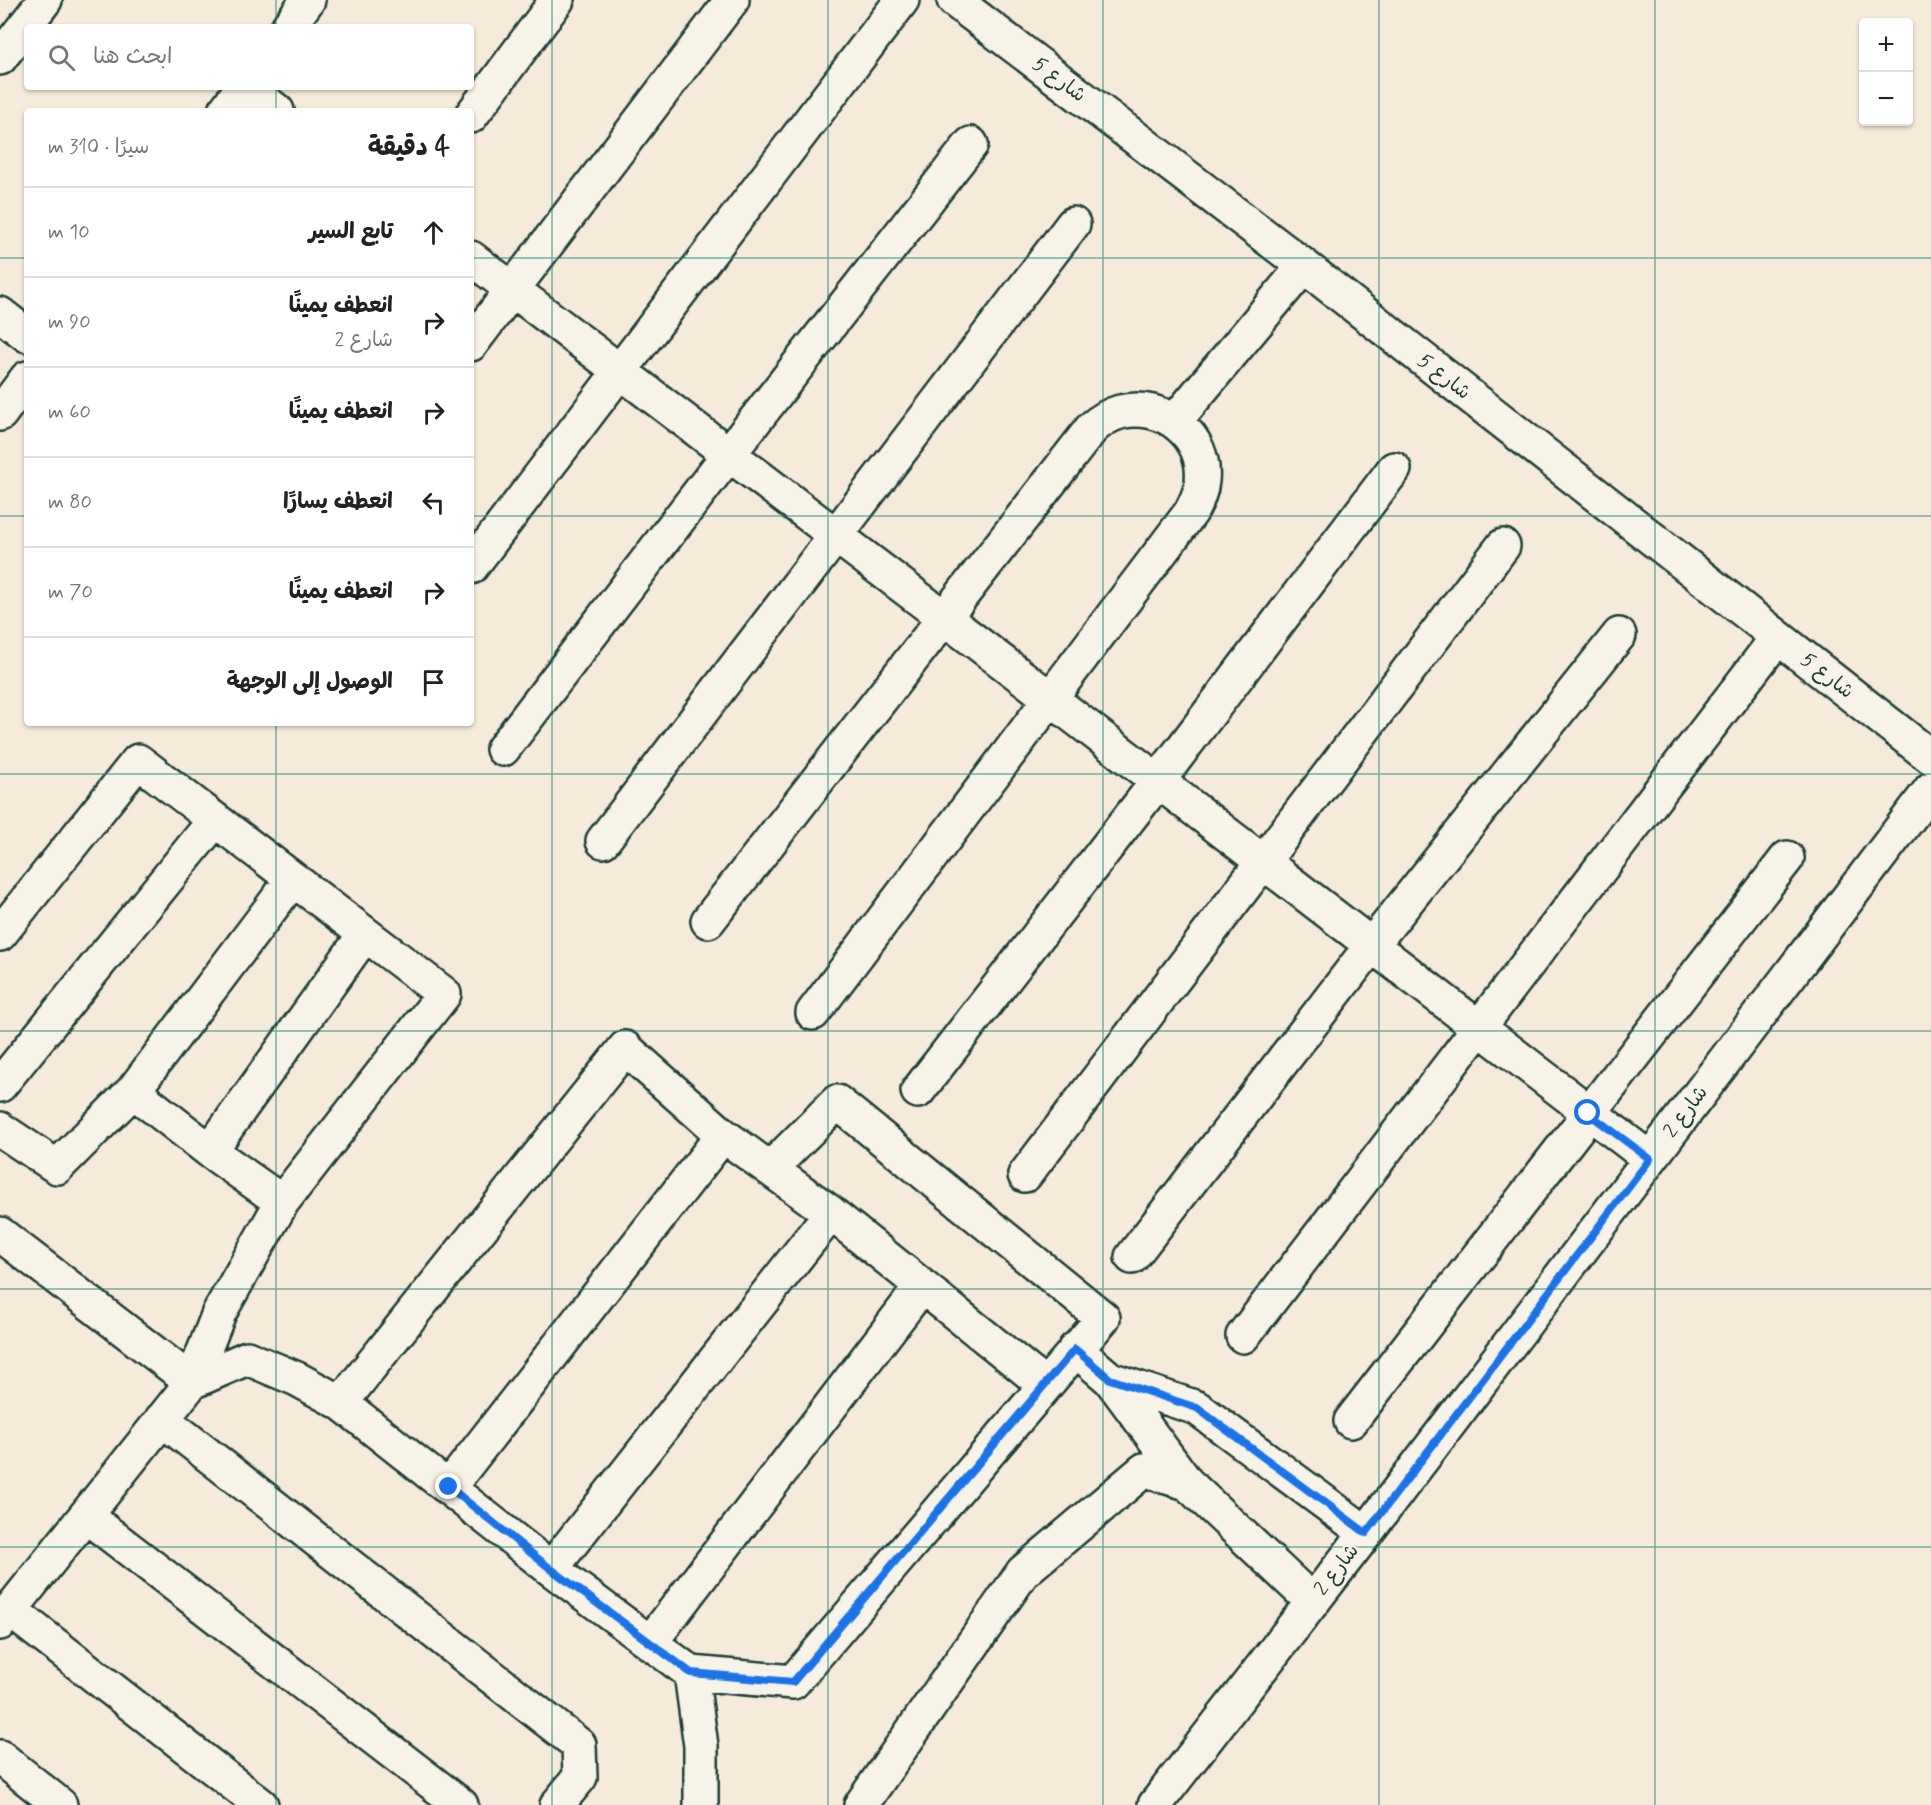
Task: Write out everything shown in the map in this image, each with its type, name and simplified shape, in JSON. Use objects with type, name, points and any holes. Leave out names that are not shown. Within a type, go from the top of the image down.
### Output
[{"type":"street","points":[[26,24],[45,0]]},
{"type":"street","points":[[290,24],[308,0]]},
{"type":"street","points":[[474,112],[557,0]]},
{"type":"street","points":[[474,340],[732,0]]},
{"type":"street","points":[[474,563],[621,373],[902,0]]},
{"type":"street","name":"شارع 5","points":[[954,0],[1304,266],[1931,757]]},
{"type":"street","points":[[0,58],[24,27]]},
{"type":"street","points":[[227,108],[242,90]]},
{"type":"street","points":[[248,90],[273,108]]},
{"type":"street","points":[[503,749],[728,455],[972,144]]},
{"type":"street","points":[[603,841],[1073,224]]},
{"type":"street","points":[[474,260],[1650,1159]]},
{"type":"street","points":[[1175,422],[1304,266]]},
{"type":"street","points":[[0,314],[24,333]]},
{"type":"street","points":[[708,921],[1092,428],[1117,412],[1132,409],[1147,410],[1175,422],[1187,433],[1199,455],[1202,480],[1199,496],[1191,512],[813,1013]]},
{"type":"street","points":[[918,1091],[1158,781],[1394,469]]},
{"type":"street","points":[[1025,1175],[1503,546]]},
{"type":"street","points":[[1132,1257],[1371,946],[1619,635]]},
{"type":"street","points":[[1243,1336],[1777,638]]},
{"type":"street","points":[[0,934],[138,761],[444,994],[282,1202],[219,1313],[192,1382],[5,1617],[261,1805]]},
{"type":"street","name":"شارع 2","points":[[1155,1805],[1366,1533],[1931,789]]},
{"type":"street","points":[[0,1085],[215,820]]},
{"type":"street","points":[[1351,1421],[1788,858]]},
{"type":"street","points":[[0,1129],[57,1167],[133,1091],[293,879]]},
{"type":"street","points":[[210,1151],[365,934]]},
{"type":"street","points":[[341,1403],[625,1048],[723,1135],[831,1213],[1046,1385]]},
{"type":"street","points":[[133,1091],[210,1151],[282,1202]]},
{"type":"street","points":[[192,1382],[247,1358],[297,1379],[341,1403],[551,1569],[691,1673],[793,1682],[1103,1318],[837,1102],[770,1169]]},
{"type":"street","points":[[449,1487],[723,1135]]},
{"type":"street","points":[[551,1569],[831,1213]]},
{"type":"street","points":[[0,1234],[192,1382]]},
{"type":"street","points":[[650,1643],[922,1286]]},
{"type":"street","points":[[1075,1349],[1110,1379],[1188,1483],[1313,1602]]},
{"type":"street","points":[[1110,1379],[1197,1408],[1366,1533]]},
{"type":"street","points":[[162,1419],[579,1745],[580,1777],[557,1805]]},
{"type":"street","points":[[861,1805],[1023,1572],[1144,1470],[1188,1483]]},
{"type":"street","points":[[86,1516],[461,1805]]},
{"type":"street","points":[[691,1673],[701,1746],[702,1805]]},
{"type":"street","points":[[0,1757],[60,1805]]},
{"type":"route","points":[[449,1487],[551,1569],[691,1673],[793,1682],[1075,1349],[1110,1379],[1197,1408],[1366,1533],[1650,1159],[1588,1113]]}]
